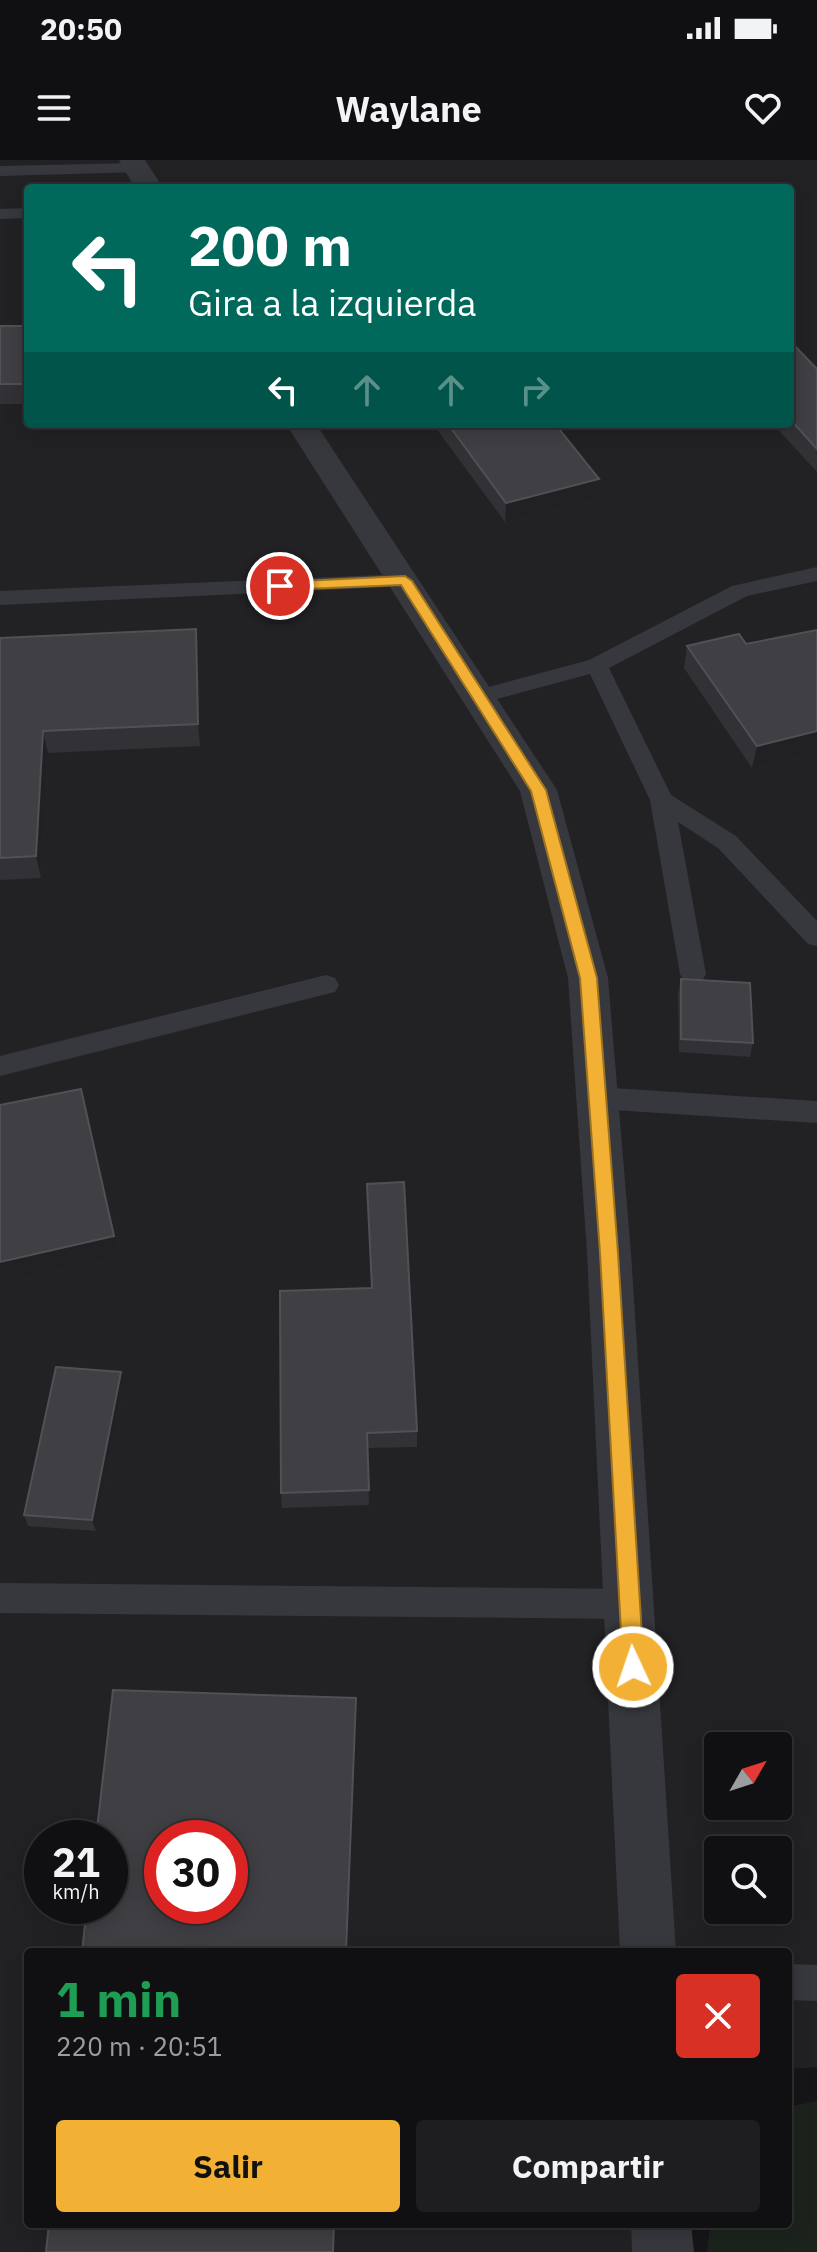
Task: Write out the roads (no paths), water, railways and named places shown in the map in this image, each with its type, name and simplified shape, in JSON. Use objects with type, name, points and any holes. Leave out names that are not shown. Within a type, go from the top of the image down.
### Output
[{"type":"street","points":[[304,428],[538,790],[588,978],[630,1604],[648,1948]]},
{"type":"street","points":[[661,2228],[663,2252]]},
{"type":"lane","points":[[0,171],[139,172]]},
{"type":"lane","points":[[0,214],[24,213]]},
{"type":"lane","points":[[478,697],[597,665],[740,591],[817,574]]},
{"type":"lane","points":[[0,598],[405,581]]},
{"type":"lane","points":[[597,665],[662,800],[693,974]]},
{"type":"lane","points":[[662,800],[727,842],[817,937]]},
{"type":"lane","points":[[0,1066],[326,985]]},
{"type":"lane","points":[[597,1098],[817,1112]]},
{"type":"lane","points":[[0,1598],[630,1604]]},
{"type":"lane","points":[[792,1982],[817,1983]]}]
